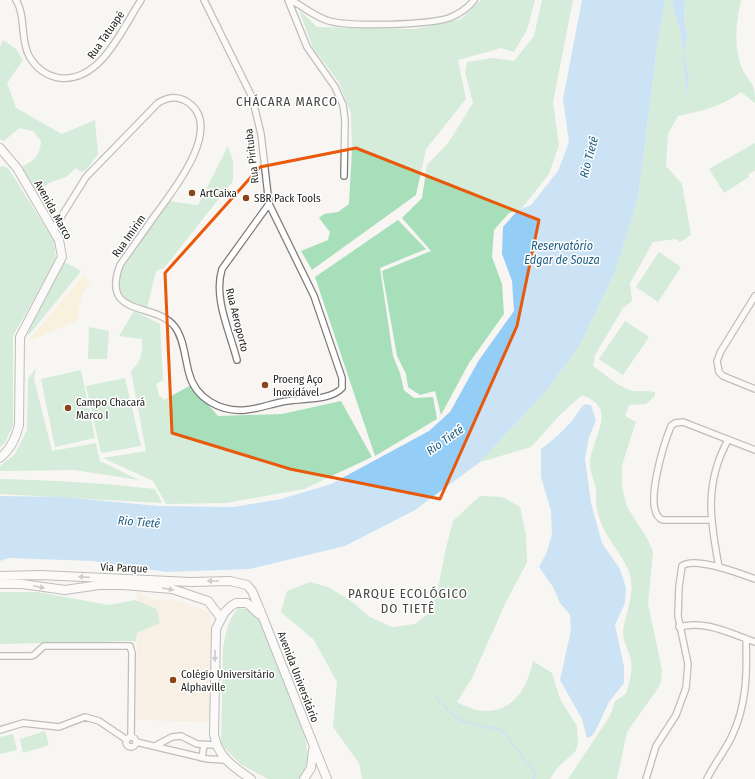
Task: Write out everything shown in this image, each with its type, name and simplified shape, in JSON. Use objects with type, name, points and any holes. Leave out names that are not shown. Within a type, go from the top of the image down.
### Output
[{"type":"main road","name":"Avenida Marco","points":[[0,148],[16,168],[59,240],[62,257],[20,337],[19,352],[21,406],[19,425],[16,438],[10,448],[0,458]]},
{"type":"main road","name":"Via Parque","points":[[0,576],[26,574],[191,582],[230,581],[247,585]]},
{"type":"main road","points":[[65,590],[68,576]]},
{"type":"main road","name":"Via Parque","points":[[0,584],[22,584],[65,590],[99,585],[123,585],[172,589],[208,601],[221,618]]},
{"type":"main road","name":"Avenida Universitário","points":[[247,585],[252,591],[327,779]]},
{"type":"main road","points":[[251,779],[226,760],[215,745],[216,629],[221,618],[231,606],[243,602],[252,606],[263,618]]},
{"type":"main road","points":[[304,779],[311,768],[313,747]]},
{"type":"street","name":"Rua Tatuapé","points":[[16,0],[21,16],[26,49],[29,56],[39,69],[47,75],[64,78],[88,73],[97,66],[105,57],[141,0]]},
{"type":"street","name":"Rua Pirituba","points":[[204,0],[252,97],[261,134],[268,204],[314,296],[342,378]]},
{"type":"street","points":[[288,0],[307,47],[335,87],[343,105],[345,120],[344,176]]},
{"type":"street","points":[[291,0],[318,17],[330,21],[365,24],[442,19],[456,15],[474,0]]},
{"type":"street","name":"Rua Imirim","points":[[53,230],[86,176],[158,103],[170,98],[181,99],[187,102],[199,118],[199,133],[193,158],[182,178],[120,265],[116,283],[118,293],[122,299],[131,306],[165,318],[175,327],[181,342],[190,378],[196,390],[207,401],[216,405],[233,410],[245,410],[287,401],[333,394],[342,388],[342,378]]},
{"type":"street","name":"Rua Aeroporto","points":[[237,360],[219,294],[220,275],[222,269],[268,204]]},
{"type":"street","points":[[755,296],[721,351],[717,361],[719,372],[723,376],[755,389]]},
{"type":"street","points":[[711,520],[663,520],[658,517],[655,508],[655,493],[660,456],[671,426],[679,422],[689,424],[755,450]]},
{"type":"street","points":[[719,567],[711,520],[713,481],[722,451],[728,440]]},
{"type":"street","points":[[646,779],[656,746],[676,714],[686,688],[688,664],[679,627],[677,602],[682,566],[688,563],[719,567],[755,579]]},
{"type":"street","points":[[679,627],[703,624],[755,642]]},
{"type":"street","points":[[707,779],[732,735],[743,705],[747,676],[746,639]]},
{"type":"street","points":[[0,656],[31,656],[44,646],[130,646],[132,653],[129,738],[126,743],[130,747],[136,742]]},
{"type":"street","points":[[0,730],[23,723],[59,727],[85,717],[99,721],[129,738],[135,739],[136,742],[202,758],[226,760]]},
{"type":"street","points":[[155,746],[172,737],[181,736],[204,746],[215,745]]},
{"type":"street","points":[[202,758],[204,746]]},
{"type":"highlighted area","points":[[356,148],[539,220],[517,326],[440,499],[290,469],[172,433],[165,273],[260,167]]},
{"type":"shaded area","name":"Colégio Universitário Alphaville","points":[[137,592],[154,600],[172,599],[209,612],[211,617],[211,722],[136,720]]},
{"type":"green space","points":[[481,0],[535,0],[527,30],[514,52],[501,48],[458,60],[466,99],[426,149],[416,195],[312,270],[301,251],[328,240],[330,232],[319,218],[324,214],[338,212],[349,204],[352,149],[351,113],[338,81],[313,48],[299,10],[317,27],[415,29],[461,19]]},
{"type":"green space","points":[[542,0],[573,0],[553,102],[559,145],[549,174],[522,208],[509,213],[494,230],[492,257],[502,284],[504,314],[469,363],[441,415],[435,391],[420,395],[408,387],[406,374],[397,356],[382,271],[431,251],[402,218],[422,198],[427,165],[448,143],[473,103],[465,72],[467,62],[493,58],[514,61],[534,36]]},
{"type":"green space","points":[[665,0],[671,0],[681,34],[687,98],[689,76],[684,53],[688,35],[684,21],[685,0],[741,0],[736,35],[738,53],[743,70],[752,84],[755,103],[741,92],[718,105],[678,116],[668,134],[666,166],[682,184],[691,235],[680,242],[676,239],[653,242],[630,283],[632,301],[623,308],[595,355],[593,366],[622,387],[630,390],[655,392],[655,396],[646,404],[629,405],[625,416],[636,422],[622,465],[622,487],[627,507],[648,540],[653,552],[648,604],[662,670],[661,682],[656,691],[627,732],[617,779],[568,779],[610,716],[615,701],[626,694],[631,669],[630,657],[623,635],[624,623],[631,593],[630,577],[624,561],[609,538],[598,514],[596,504],[596,488],[590,467],[591,455],[601,425],[602,416],[600,408],[594,401],[582,395],[559,416],[531,447],[480,462],[547,390],[580,345],[615,272],[638,198],[658,40]]},
{"type":"green space","points":[[3,40],[16,49],[23,60],[7,83],[16,108],[62,134],[95,120],[98,154],[86,170],[81,172],[76,168],[66,177],[49,183],[35,195],[21,167],[36,157],[41,141],[33,131],[19,128],[4,141],[0,139],[0,47]]},
{"type":"green space","points":[[755,143],[755,170],[748,175],[749,177],[724,193],[709,169]]},
{"type":"green space","points":[[228,146],[233,161],[233,181],[164,268],[156,271],[147,308],[136,303],[131,303],[120,290],[120,273],[168,201],[198,205]]},
{"type":"green space","points":[[3,166],[8,168],[54,241],[56,260],[13,336],[13,426],[4,444],[0,447],[0,167]]},
{"type":"green space","points":[[398,220],[426,249],[380,268],[393,356],[400,373],[404,390],[414,398],[433,397],[437,419],[375,456],[315,277]]},
{"type":"green space","points":[[659,252],[681,267],[658,302],[636,287]]},
{"type":"green space","points":[[64,262],[81,271],[29,335],[28,333]]},
{"type":"green space","points":[[134,311],[160,324],[163,380],[156,384],[159,395],[164,400],[191,385],[218,416],[282,414],[341,401],[372,457],[304,489],[226,503],[166,504],[153,481],[103,458],[146,451],[131,371],[141,356],[142,339],[119,336]]},
{"type":"green space","points":[[625,321],[649,337],[623,375],[599,359]]},
{"type":"green space","points":[[89,327],[109,331],[107,359],[88,359]]},
{"type":"green space","points":[[36,368],[34,379],[52,451],[96,443],[100,461],[139,480],[74,470],[0,471],[0,466],[15,454],[27,430],[28,379]]},
{"type":"green space","name":"Campo Chacará Marco I","points":[[81,370],[95,438],[55,447],[41,379]]},
{"type":"green space","points":[[125,378],[141,446],[101,453],[86,386]]},
{"type":"green space","points":[[0,479],[78,482],[155,489],[162,503],[0,494]]},
{"type":"green space","points":[[480,496],[502,497],[520,507],[526,535],[527,562],[505,604],[472,678],[457,702],[467,707],[489,711],[508,705],[516,699],[522,691],[533,661],[552,673],[560,699],[577,726],[578,744],[575,752],[557,768],[550,779],[362,779],[359,763],[333,727],[337,682],[314,640],[281,612],[287,591],[310,582],[328,587],[351,601],[370,617],[392,627],[415,624],[429,613],[438,589],[453,521]]},
{"type":"green space","points":[[0,592],[37,592],[109,605],[135,600],[157,609],[160,623],[137,633],[136,641],[0,644]]},
{"type":"green space","points":[[238,608],[252,610],[260,620],[305,736],[309,764],[301,779],[268,779],[240,764],[221,744],[223,650],[228,628],[232,617]]},
{"type":"green space","points":[[45,731],[49,745],[23,753],[20,739]]},
{"type":"green space","points":[[13,734],[17,750],[0,754],[0,737]]},
{"type":"sand","points":[[83,276],[90,284],[82,293],[77,321],[27,342]]},
{"type":"water","name":"Reservatório Edgar de Souza","points":[[582,0],[665,0],[658,40],[638,198],[615,272],[580,345],[547,390],[480,462],[415,510],[345,546],[250,569],[166,572],[93,561],[9,558],[0,561],[0,496],[63,497],[159,506],[233,507],[281,499],[331,484],[429,431],[450,412],[479,360],[514,311],[512,281],[502,254],[503,227],[518,210],[531,205],[558,171],[569,142],[563,99]]},
{"type":"water","points":[[671,0],[685,0],[684,21],[688,35],[684,53],[689,76],[687,100],[681,34]]},
{"type":"water","points":[[585,404],[591,405],[596,421],[589,437],[585,459],[591,503],[602,543],[620,569],[626,588],[625,603],[615,625],[624,667],[624,683],[609,702],[595,732],[592,736],[587,738],[582,719],[560,680],[571,630],[570,615],[560,603],[553,587],[539,567],[547,552],[552,534],[551,511],[541,477],[541,449],[572,421]]},
{"type":"waterway","points":[[434,695],[455,717],[465,722],[502,730],[536,774],[533,779]]},
{"type":"place","name":"ArtCaixa","points":[[192,193]]},
{"type":"place","name":"SBR Pack Tools","points":[[246,198]]},
{"type":"place","name":"Proeng Aço Inoxidável","points":[[265,385]]},
{"type":"place","name":"Campo Chacará Marco I","points":[[68,408]]},
{"type":"place","name":"Colégio Universitário Alphaville","points":[[173,680]]},
{"type":"district","name":"CHÁCARA MARCO","points":[[287,101]]},
{"type":"district","name":"PARQUE ECOLÓGICO DO TIETÊ","points":[[408,600]]},
{"type":"water label","name":"Rio Tietê","points":[[589,157]]},
{"type":"water label","name":"Rio Tietê","points":[[445,440]]},
{"type":"water label","name":"Rio Tietê","points":[[139,522]]}]
